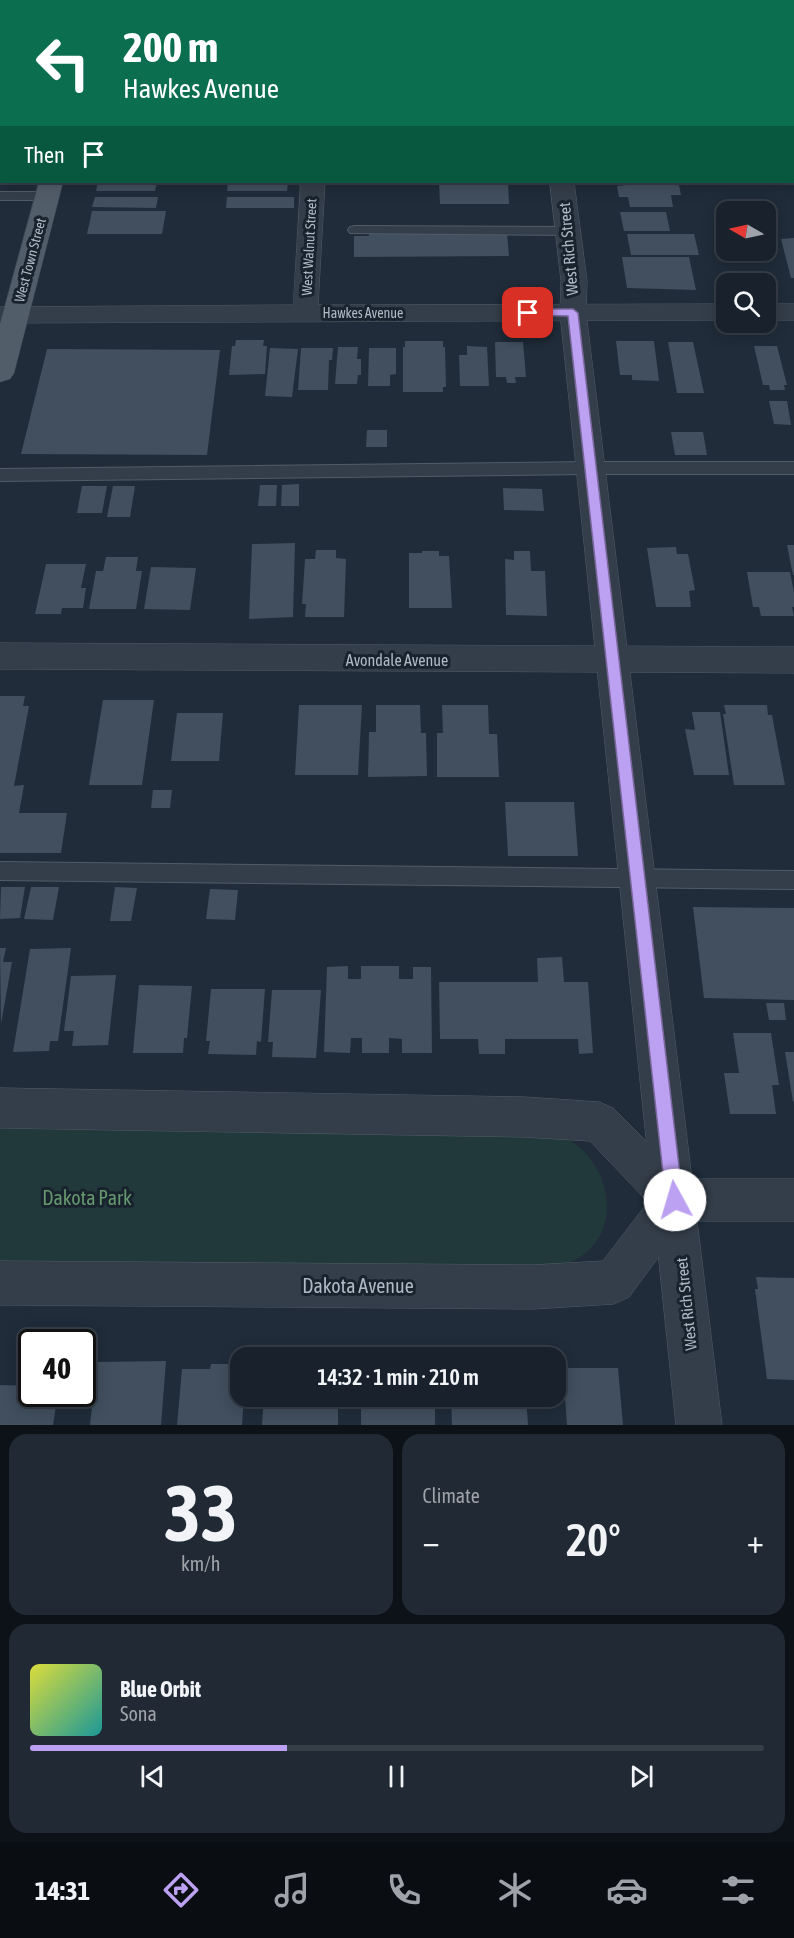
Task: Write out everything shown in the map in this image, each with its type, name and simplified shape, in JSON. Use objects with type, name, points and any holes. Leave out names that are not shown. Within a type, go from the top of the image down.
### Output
[{"type":"main road","name":"West Town Street","points":[[0,373],[8,314],[49,189]]},
{"type":"street","name":"West Walnut Street","points":[[305,314],[313,183]]},
{"type":"street","name":"West Rich Street","points":[[562,183],[574,281],[573,313],[699,1425]]},
{"type":"street","name":"Hawkes Avenue","points":[[8,314],[716,312]]},
{"type":"street","points":[[776,312],[794,312]]},
{"type":"street","name":"Avondale Avenue","points":[[0,656],[794,660]]},
{"type":"street","points":[[0,1108],[524,1116],[599,1122],[675,1200],[794,1200]]},
{"type":"street","name":"Dakota Avenue","points":[[0,1283],[533,1287],[614,1282],[675,1200]]},
{"type":"lane","points":[[0,196],[49,189]]},
{"type":"lane","points":[[356,230],[568,231]]},
{"type":"lane","points":[[0,475],[794,468]]},
{"type":"lane","points":[[0,871],[794,880]]},
{"type":"green space","name":"Dakota Park","points":[[0,1129],[535,1132],[564,1137],[581,1149],[592,1161],[600,1176],[607,1208],[604,1225],[597,1240],[586,1253],[573,1261],[547,1268],[0,1266]]},
{"type":"building","points":[[98,183],[157,183],[155,191],[96,191]]},
{"type":"building","points":[[228,183],[288,183],[287,191],[227,191]]},
{"type":"building","points":[[439,183],[508,183],[509,204],[440,204]]},
{"type":"building","points":[[679,185],[681,195],[671,195],[673,207],[630,207],[628,197],[619,197],[617,186]]},
{"type":"building","points":[[95,197],[158,197],[156,208],[92,207]]},
{"type":"building","points":[[227,197],[294,197],[294,208],[226,208]]},
{"type":"building","points":[[92,211],[166,211],[162,234],[87,234]]},
{"type":"building","points":[[620,212],[666,212],[670,231],[624,231]]},
{"type":"building","points":[[369,234],[507,234],[509,256],[354,257],[354,236],[369,236]]},
{"type":"building","points":[[627,234],[694,234],[699,255],[631,255]]},
{"type":"building","points":[[794,238],[794,278],[791,278],[781,239]]},
{"type":"building","points":[[622,257],[689,257],[696,290],[627,288]]},
{"type":"building","points":[[236,340],[264,340],[263,346],[267,346],[265,374],[229,375],[232,346],[235,346]]},
{"type":"building","points":[[405,341],[443,341],[446,387],[443,387],[443,392],[403,392]]},
{"type":"building","points":[[616,341],[654,341],[659,381],[632,380],[632,375],[620,375]]},
{"type":"building","points":[[495,342],[523,342],[526,377],[515,377],[516,383],[507,383],[506,377],[496,377]]},
{"type":"building","points":[[668,342],[693,342],[704,393],[677,393]]},
{"type":"building","points":[[467,346],[487,347],[489,386],[460,386],[459,355],[467,355]]},
{"type":"building","points":[[754,346],[777,346],[787,385],[784,385],[785,390],[770,390],[769,385],[763,385]]},
{"type":"building","points":[[338,347],[358,347],[357,359],[361,359],[361,375],[358,375],[357,384],[335,384]]},
{"type":"building","points":[[270,348],[298,349],[292,397],[265,396]]},
{"type":"building","points":[[301,348],[333,348],[332,360],[329,360],[328,390],[298,390]]},
{"type":"building","points":[[369,348],[396,348],[396,374],[390,375],[390,386],[368,386]]},
{"type":"building","points":[[47,349],[220,350],[207,455],[21,454]]},
{"type":"building","points":[[769,401],[787,401],[791,425],[774,424]]},
{"type":"building","points":[[367,430],[387,430],[387,447],[366,447]]},
{"type":"building","points":[[671,432],[703,432],[707,455],[675,455]]},
{"type":"building","points":[[299,484],[299,506],[281,506],[282,485]]},
{"type":"building","points":[[260,485],[277,485],[276,506],[258,506]]},
{"type":"building","points":[[82,486],[107,486],[102,513],[77,513]]},
{"type":"building","points":[[113,486],[135,486],[130,517],[107,517]]},
{"type":"building","points":[[503,488],[542,489],[544,511],[504,510]]},
{"type":"building","points":[[295,543],[293,617],[249,619],[252,544]]},
{"type":"building","points":[[787,545],[794,545],[794,575],[793,575]]},
{"type":"building","points":[[676,547],[677,554],[688,554],[695,590],[689,591],[691,607],[656,607],[647,548]]},
{"type":"building","points":[[316,550],[336,550],[336,558],[346,559],[344,617],[305,617],[306,604],[302,604],[305,559],[315,559]]},
{"type":"building","points":[[422,551],[439,551],[439,556],[449,556],[452,608],[409,608],[409,553],[422,553]]},
{"type":"building","points":[[514,551],[530,551],[531,571],[545,571],[547,616],[506,615],[505,559],[514,560]]},
{"type":"building","points":[[106,557],[138,557],[136,571],[142,571],[136,609],[89,609],[96,571],[103,571]]},
{"type":"building","points":[[46,564],[86,564],[81,588],[86,588],[83,608],[62,608],[61,614],[35,614]]},
{"type":"building","points":[[151,567],[196,568],[190,610],[144,609]]},
{"type":"building","points":[[747,572],[790,572],[794,592],[794,607],[792,607],[794,616],[761,616],[759,607],[753,607]]},
{"type":"building","points":[[0,696],[25,696],[23,706],[29,706],[14,786],[24,785],[19,813],[67,813],[61,853],[0,853]]},
{"type":"building","points":[[103,700],[154,700],[142,785],[89,785]]},
{"type":"building","points":[[299,705],[362,705],[358,775],[295,775]]},
{"type":"building","points":[[376,705],[420,705],[421,733],[426,733],[427,776],[368,777],[369,732],[376,732]]},
{"type":"building","points":[[442,705],[488,705],[489,734],[497,734],[499,777],[437,777],[437,733],[443,733]]},
{"type":"building","points":[[724,705],[767,705],[768,715],[772,715],[785,785],[734,785],[723,714],[726,714]]},
{"type":"building","points":[[692,712],[720,712],[729,775],[694,775],[685,729],[695,730]]},
{"type":"building","points":[[177,713],[223,713],[219,761],[171,761]]},
{"type":"building","points":[[153,790],[172,790],[170,808],[151,808]]},
{"type":"building","points":[[505,802],[574,802],[578,856],[508,856]]},
{"type":"building","points":[[1,887],[25,887],[20,918],[0,919]]},
{"type":"building","points":[[31,887],[59,887],[53,920],[24,919]]},
{"type":"building","points":[[115,887],[137,888],[131,921],[110,921]]},
{"type":"building","points":[[210,889],[238,890],[235,920],[206,919]]},
{"type":"building","points":[[693,907],[794,908],[794,1000],[704,998]]},
{"type":"building","points":[[0,948],[6,948],[3,962],[12,962],[1,1024]]},
{"type":"building","points":[[71,948],[58,1041],[50,1041],[49,1051],[13,1052],[30,949]]},
{"type":"building","points":[[562,957],[564,982],[588,982],[593,1053],[579,1054],[578,1039],[505,1039],[505,1054],[479,1054],[478,1039],[440,1039],[439,982],[538,982],[537,958]]},
{"type":"building","points":[[348,966],[348,979],[361,979],[361,966],[399,966],[399,979],[413,979],[413,967],[431,967],[432,1053],[402,1053],[402,1039],[389,1038],[389,1053],[362,1053],[362,1038],[351,1038],[350,1053],[324,1052],[327,967]]},
{"type":"building","points":[[116,975],[108,1045],[72,1046],[74,1031],[64,1031],[71,976]]},
{"type":"building","points":[[139,985],[192,986],[187,1038],[184,1038],[183,1053],[133,1053]]},
{"type":"building","points":[[211,989],[265,989],[261,1042],[257,1041],[256,1055],[208,1054],[210,1041],[206,1041]]},
{"type":"building","points":[[272,990],[321,990],[316,1058],[272,1057],[273,1042],[268,1042]]},
{"type":"building","points":[[766,1003],[784,1003],[786,1020],[769,1020]]},
{"type":"building","points":[[733,1033],[771,1033],[779,1085],[772,1085],[776,1114],[730,1114],[724,1073],[739,1073]]},
{"type":"building","points":[[785,1052],[794,1052],[793,1102]]},
{"type":"building","points":[[756,1277],[794,1278],[794,1380],[767,1379],[755,1289],[758,1289]]},
{"type":"building","points":[[166,1361],[161,1425],[90,1425],[92,1407],[96,1407],[97,1362]]},
{"type":"building","points":[[211,1364],[230,1364],[230,1407],[243,1407],[242,1425],[177,1425],[182,1369],[210,1369]]},
{"type":"building","points":[[566,1368],[618,1368],[623,1425],[567,1425]]},
{"type":"building","points":[[0,1385],[18,1386],[18,1407],[56,1407],[53,1425],[0,1425]]},
{"type":"building","points":[[263,1407],[338,1407],[338,1425],[262,1425]]},
{"type":"building","points":[[361,1407],[435,1407],[435,1425],[361,1425]]},
{"type":"building","points":[[451,1407],[527,1407],[528,1425],[452,1425]]},
{"type":"route","points":[[528,313],[573,313],[675,1200]]}]
